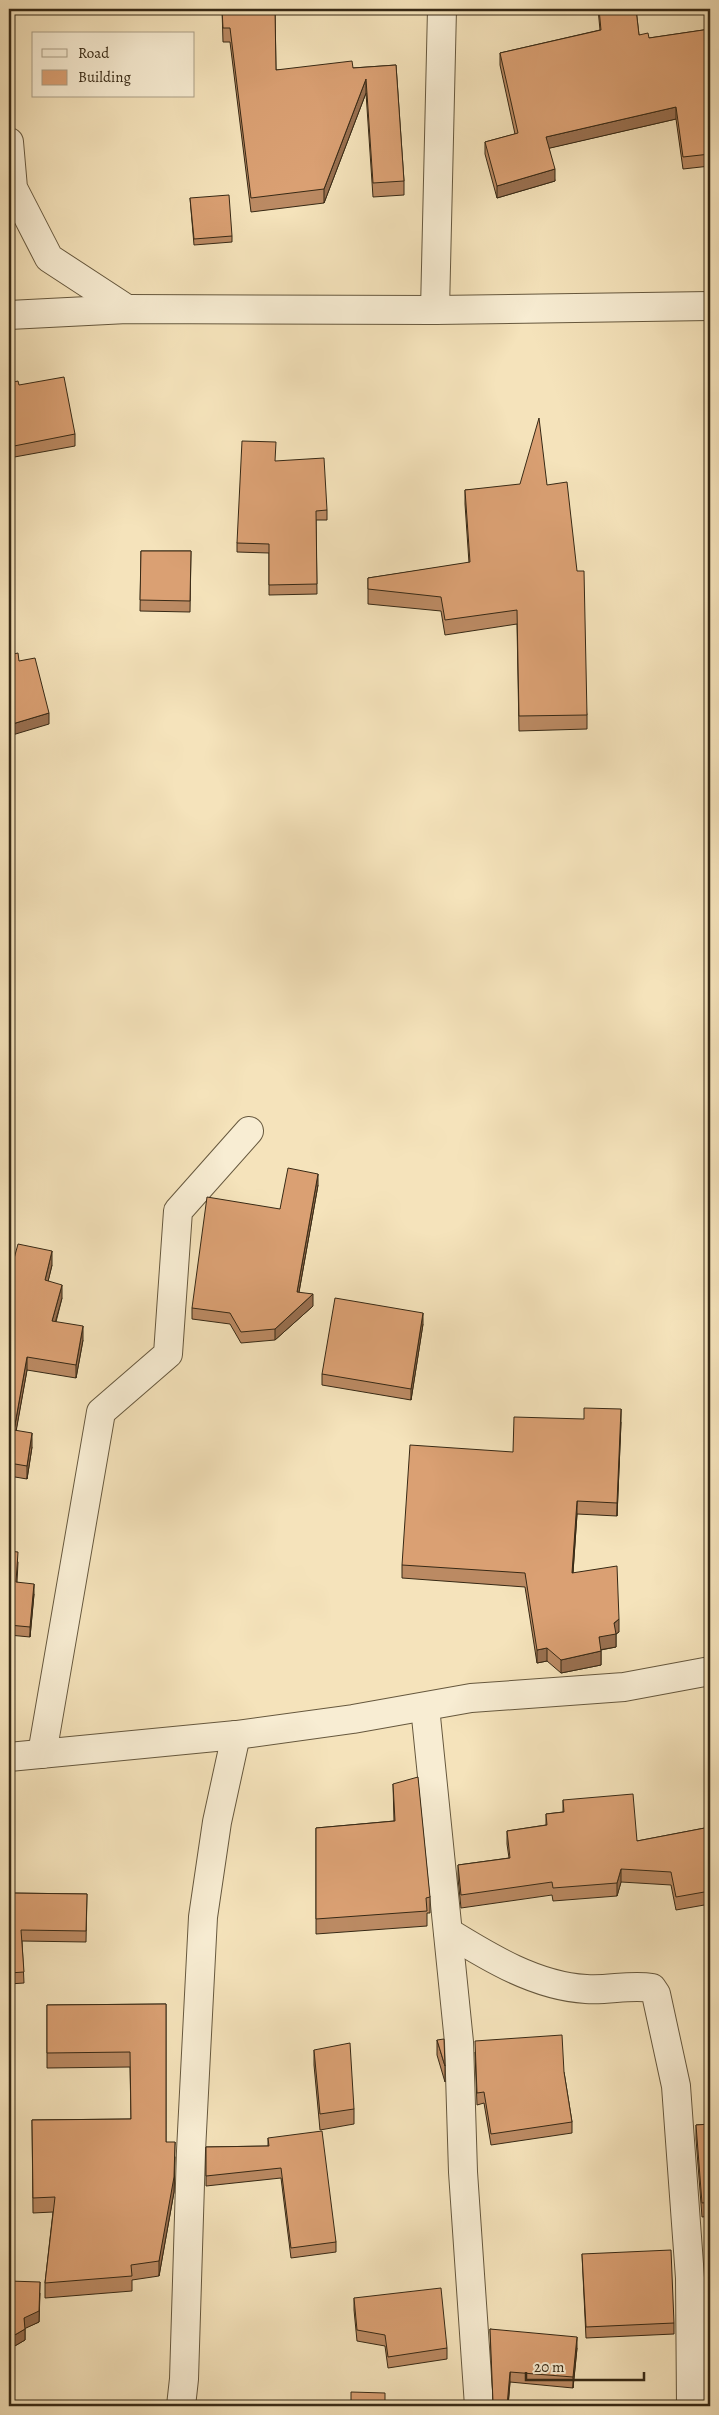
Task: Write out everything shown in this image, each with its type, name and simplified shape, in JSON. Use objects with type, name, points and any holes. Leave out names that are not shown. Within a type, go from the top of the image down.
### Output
[{"type":"street","points":[[435,310],[442,9]]},
{"type":"street","points":[[9,142],[13,188],[49,258],[126,309]]},
{"type":"street","points":[[9,315],[126,309],[435,310],[710,306]]},
{"type":"street","points":[[42,1754],[101,1412],[168,1354],[178,1210],[249,1131]]},
{"type":"street","points":[[9,1757],[236,1735],[424,1707],[471,1698],[624,1687],[710,1671]]},
{"type":"street","points":[[424,1707],[459,2042],[463,2172],[480,2406]]},
{"type":"street","points":[[180,2406],[184,2379],[191,2151],[203,1917],[217,1822],[236,1735]]},
{"type":"street","points":[[448,1932],[493,1959],[551,1984],[589,1990],[639,1986],[655,1991],[676,2086],[690,2278],[691,2406]]},
{"type":"building","points":[[222,9],[275,9],[276,70],[352,61],[353,68],[396,65],[404,181],[373,183],[366,79],[324,189],[251,198],[230,28],[223,28]]},
{"type":"building","points":[[599,9],[636,9],[639,35],[648,33],[649,38],[710,29],[710,154],[683,157],[676,107],[546,137],[555,169],[497,186],[485,142],[518,133],[500,53],[601,30]]},
{"type":"building","points":[[229,195],[232,236],[194,239],[190,198]]},
{"type":"building","points":[[64,377],[75,434],[9,447],[9,383],[18,381],[19,385]]},
{"type":"building","points":[[539,418],[547,485],[567,482],[577,571],[584,571],[587,715],[519,716],[517,610],[445,620],[441,597],[368,589],[368,578],[470,562],[465,490],[520,484]]},
{"type":"building","points":[[242,441],[276,442],[275,461],[324,458],[327,510],[316,511],[317,584],[269,585],[269,544],[237,543]]},
{"type":"building","points":[[141,551],[191,551],[190,601],[140,600]]},
{"type":"building","points":[[18,653],[19,661],[35,658],[49,713],[9,725],[9,655]]},
{"type":"building","points":[[288,1168],[318,1174],[297,1292],[313,1294],[275,1329],[241,1332],[230,1313],[192,1308],[207,1197],[280,1209]]},
{"type":"building","points":[[18,1244],[52,1251],[45,1280],[62,1285],[52,1321],[83,1326],[76,1365],[27,1357],[14,1430],[32,1433],[27,1466],[9,1463],[9,1277]]},
{"type":"building","points":[[335,1298],[423,1313],[411,1389],[322,1374]]},
{"type":"building","points":[[584,1408],[621,1409],[617,1503],[577,1501],[572,1573],[617,1566],[619,1619],[614,1623],[616,1634],[599,1637],[601,1651],[561,1660],[547,1648],[537,1650],[525,1573],[402,1565],[410,1445],[513,1452],[514,1417],[584,1419]]},
{"type":"building","points":[[9,1551],[18,1552],[16,1582],[34,1584],[30,1627],[9,1625]]},
{"type":"building","points":[[418,1777],[430,1897],[426,1898],[427,1911],[316,1919],[316,1828],[395,1821],[393,1784]]},
{"type":"building","points":[[633,1794],[637,1841],[710,1827],[710,1891],[676,1897],[671,1872],[621,1869],[617,1883],[553,1888],[552,1882],[461,1895],[458,1865],[510,1858],[507,1831],[547,1825],[546,1814],[564,1812],[563,1800]]},
{"type":"building","points":[[9,1893],[87,1894],[86,1931],[21,1930],[24,1972],[9,1973]]},
{"type":"building","points":[[166,2004],[166,2142],[175,2142],[174,2177],[159,2261],[131,2265],[132,2276],[45,2283],[55,2197],[33,2198],[32,2120],[131,2119],[130,2052],[47,2053],[47,2005]]},
{"type":"building","points":[[562,2035],[564,2072],[572,2122],[491,2134],[484,2092],[477,2093],[475,2041]]},
{"type":"building","points":[[444,2039],[445,2066],[437,2040]]},
{"type":"building","points":[[350,2043],[354,2109],[320,2114],[314,2050]]},
{"type":"building","points":[[710,2124],[710,2202],[702,2203],[696,2125]]},
{"type":"building","points":[[322,2131],[336,2242],[291,2248],[281,2168],[206,2176],[206,2147],[269,2146],[268,2138]]},
{"type":"building","points":[[671,2250],[674,2323],[586,2327],[582,2254]]},
{"type":"building","points":[[9,2281],[40,2282],[39,2311],[24,2318],[25,2329],[13,2336],[11,2390],[9,2390]]},
{"type":"building","points":[[441,2288],[447,2348],[388,2357],[385,2335],[357,2330],[354,2298]]},
{"type":"building","points":[[490,2329],[577,2337],[573,2377],[510,2372],[507,2406],[489,2406],[493,2402]]},
{"type":"building","points":[[351,2392],[385,2393],[385,2406],[351,2406]]},
{"type":"building","points":[[80,2403],[169,2404],[169,2406],[80,2406]]}]
